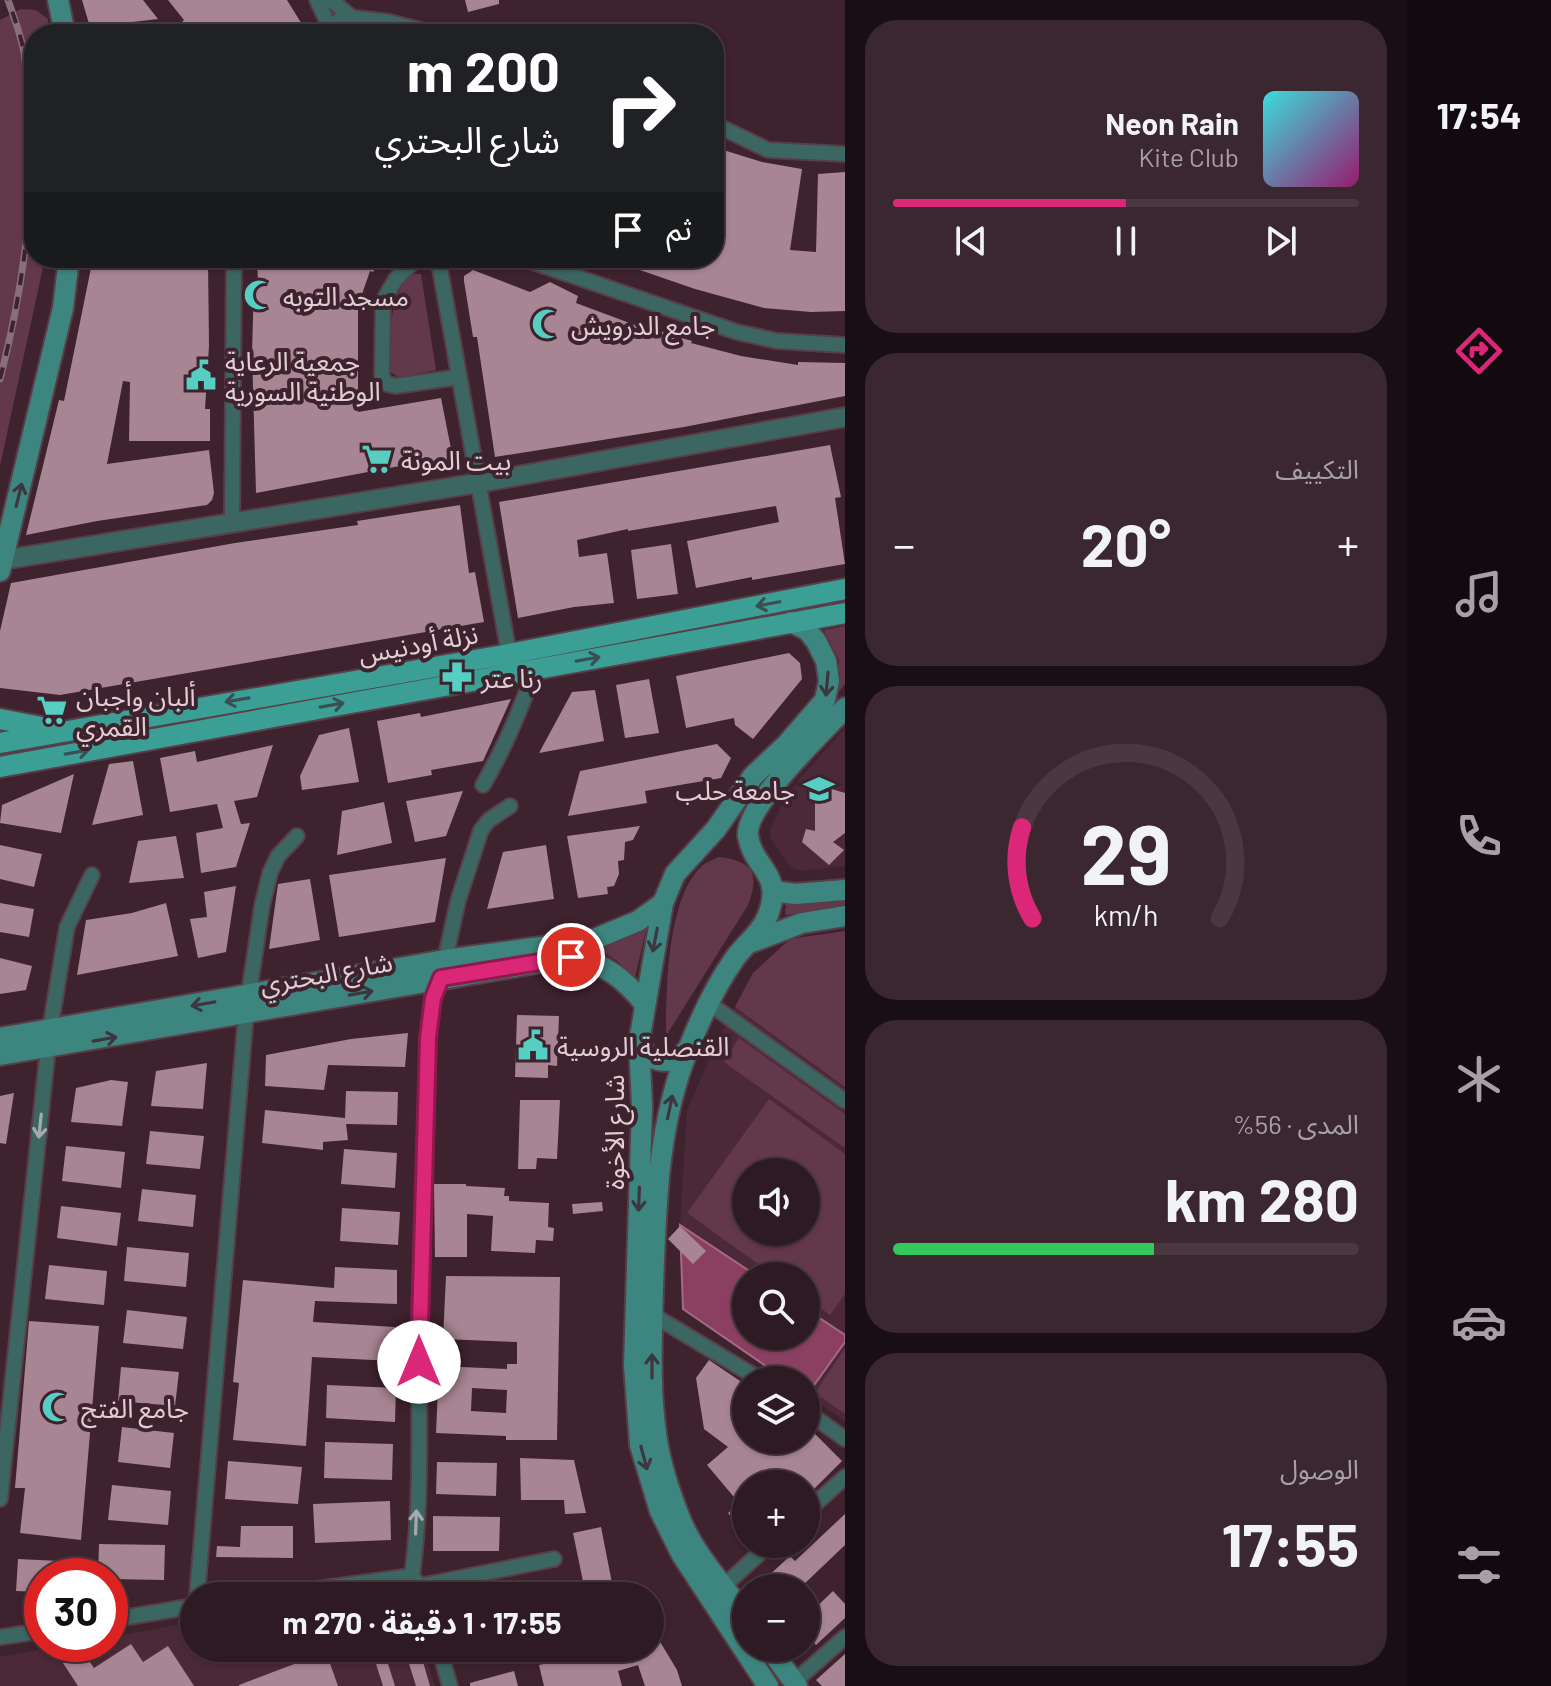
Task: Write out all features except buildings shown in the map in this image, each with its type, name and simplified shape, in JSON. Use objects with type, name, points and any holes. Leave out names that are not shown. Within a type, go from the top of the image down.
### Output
[{"type":"main road","points":[[58,0],[63,24]]},
{"type":"main road","points":[[2,565],[63,308],[68,268]]},
{"type":"main road","name":"نزلة أودنيس","points":[[0,743],[509,654],[845,589]]},
{"type":"main road","points":[[0,767],[845,613]]},
{"type":"main road","name":"شارع الأخوة","points":[[768,1686],[683,1524],[657,1443],[644,1310],[639,1042],[663,903],[675,874],[705,842],[753,776],[786,745],[825,700],[829,681],[826,661],[807,630],[791,622]]},
{"type":"main road","points":[[845,708],[772,787],[757,808],[748,834],[751,848],[767,871],[773,891],[795,894],[845,890]]},
{"type":"main road","points":[[0,719],[67,730]]},
{"type":"main road","points":[[705,842],[729,841],[751,848]]},
{"type":"main road","name":"شارع الأخوة","points":[[644,1310],[662,1144],[672,1095],[688,1049],[710,1004],[735,959],[768,914],[773,891]]},
{"type":"main road","points":[[0,1055],[50,1039],[592,940],[638,921],[663,903]]},
{"type":"main road","points":[[748,944],[802,923],[845,916]]},
{"type":"main road","points":[[443,969],[571,957],[593,961],[613,971],[628,983],[645,1004]]},
{"type":"main road","points":[[0,1038],[50,1039]]},
{"type":"main road","points":[[639,1042],[647,1055],[661,1061],[676,1059],[688,1049]]},
{"type":"main road","name":"شارع الأخوة","points":[[717,1592],[732,1604]]},
{"type":"main road","points":[[780,1662],[796,1684]]},
{"type":"street","points":[[317,0],[328,24]]},
{"type":"street","points":[[331,0],[365,24]]},
{"type":"street","points":[[338,24],[340,20],[354,17],[395,24]]},
{"type":"street","points":[[724,129],[768,150],[845,154]]},
{"type":"street","points":[[232,521],[234,268]]},
{"type":"street","points":[[407,268],[396,279],[383,301],[382,377],[387,384],[395,386],[459,377]]},
{"type":"street","points":[[440,268],[509,654]]},
{"type":"street","points":[[550,268],[737,332],[777,341],[845,345]]},
{"type":"street","points":[[2,565],[232,521],[478,483],[845,417]]},
{"type":"street","points":[[483,785],[525,698],[535,669]]},
{"type":"street","points":[[418,1582],[419,1332],[428,1117],[428,1038],[433,998],[443,969],[458,901],[481,830],[489,820],[510,806]]},
{"type":"street","points":[[198,1582],[247,1005],[270,873],[283,849],[297,836]]},
{"type":"street","points":[[0,1499],[50,1039],[67,927],[92,875]]},
{"type":"street","points":[[710,1004],[845,1101]]},
{"type":"street","points":[[644,1310],[738,1366]]},
{"type":"street","points":[[820,1421],[845,1439]]},
{"type":"street","points":[[820,1499],[845,1477]]},
{"type":"street","points":[[717,1592],[755,1558]]},
{"type":"street","points":[[438,1582],[554,1559]]},
{"type":"street","points":[[128,1617],[180,1608]]},
{"type":"street","points":[[0,1637],[24,1634]]},
{"type":"street","points":[[796,1684],[845,1637]]},
{"type":"street","points":[[443,1662],[450,1686]]},
{"type":"shaded area","points":[[21,9],[36,10],[48,19],[48,24],[24,24],[24,268],[43,268],[0,466],[0,20]]},
{"type":"shaded area","points":[[409,274],[421,274],[436,370],[399,378],[388,370],[390,332],[397,297]]},
{"type":"shaded area","points":[[845,626],[845,684],[836,695],[839,660],[824,630]]},
{"type":"shaded area","name":"جامعة حلب","points":[[845,728],[845,866],[802,871],[790,867],[771,839],[770,829],[784,800],[801,777]]},
{"type":"shaded area","points":[[719,857],[740,862],[751,871],[752,894],[666,1036],[675,922],[690,880],[702,866]]},
{"type":"shaded area","points":[[845,897],[845,908],[785,915],[786,903]]},
{"type":"shaded area","points":[[648,922],[633,986],[619,962],[586,943]]},
{"type":"shaded area","points":[[845,931],[845,1335],[820,1318],[820,1262],[736,1262],[680,1225],[687,1110],[717,1041],[753,973],[790,939]]},
{"type":"shaded area","points":[[845,931],[845,1087],[735,1007],[753,973],[790,939]]},
{"type":"shaded area","points":[[739,1038],[845,1114],[845,1148],[724,1062]]},
{"type":"shaded area","points":[[769,1099],[845,1154],[845,1294],[830,1315],[820,1308],[820,1262],[755,1262],[733,1246],[820,1246],[820,1158],[732,1158],[732,1245],[687,1213]]},
{"type":"shaded area","points":[[680,1225],[736,1262],[732,1262],[732,1343],[683,1309]]},
{"type":"shaded area","points":[[820,1318],[845,1335],[845,1342],[820,1377],[820,1366],[766,1366],[742,1350],[820,1350]]},
{"type":"shaded area","points":[[845,1342],[845,1421],[820,1404],[820,1377]]},
{"type":"shaded area","points":[[845,1348],[845,1414],[820,1396],[820,1386]]},
{"type":"shaded area","points":[[180,1624],[180,1662],[427,1662],[435,1686],[0,1686],[0,1657],[24,1653],[24,1662],[128,1662],[128,1634]]},
{"type":"railway","points":[[8,0],[24,53]]},
{"type":"railway","points":[[0,379],[24,258]]},
{"type":"place","name":"مسجد التوبه","points":[[259,295]]},
{"type":"place","name":"جامع الدرويش","points":[[547,324]]},
{"type":"place","name":"جمعية الرعاية الوطنية السورية","points":[[201,375]]},
{"type":"place","name":"بيت المونة","points":[[377,459]]},
{"type":"place","name":"رنا عتر","points":[[457,677]]},
{"type":"place","name":"ألبان وأجبان القمري","points":[[52,710]]},
{"type":"place","name":"جامعة حلب","points":[[819,789]]},
{"type":"place","name":"القنصلية الروسية","points":[[533,1045]]},
{"type":"place","name":"جامع الفتح","points":[[57,1407]]},
{"type":"route","points":[[419,1362],[428,1038],[433,998],[441,978],[571,957]]}]
